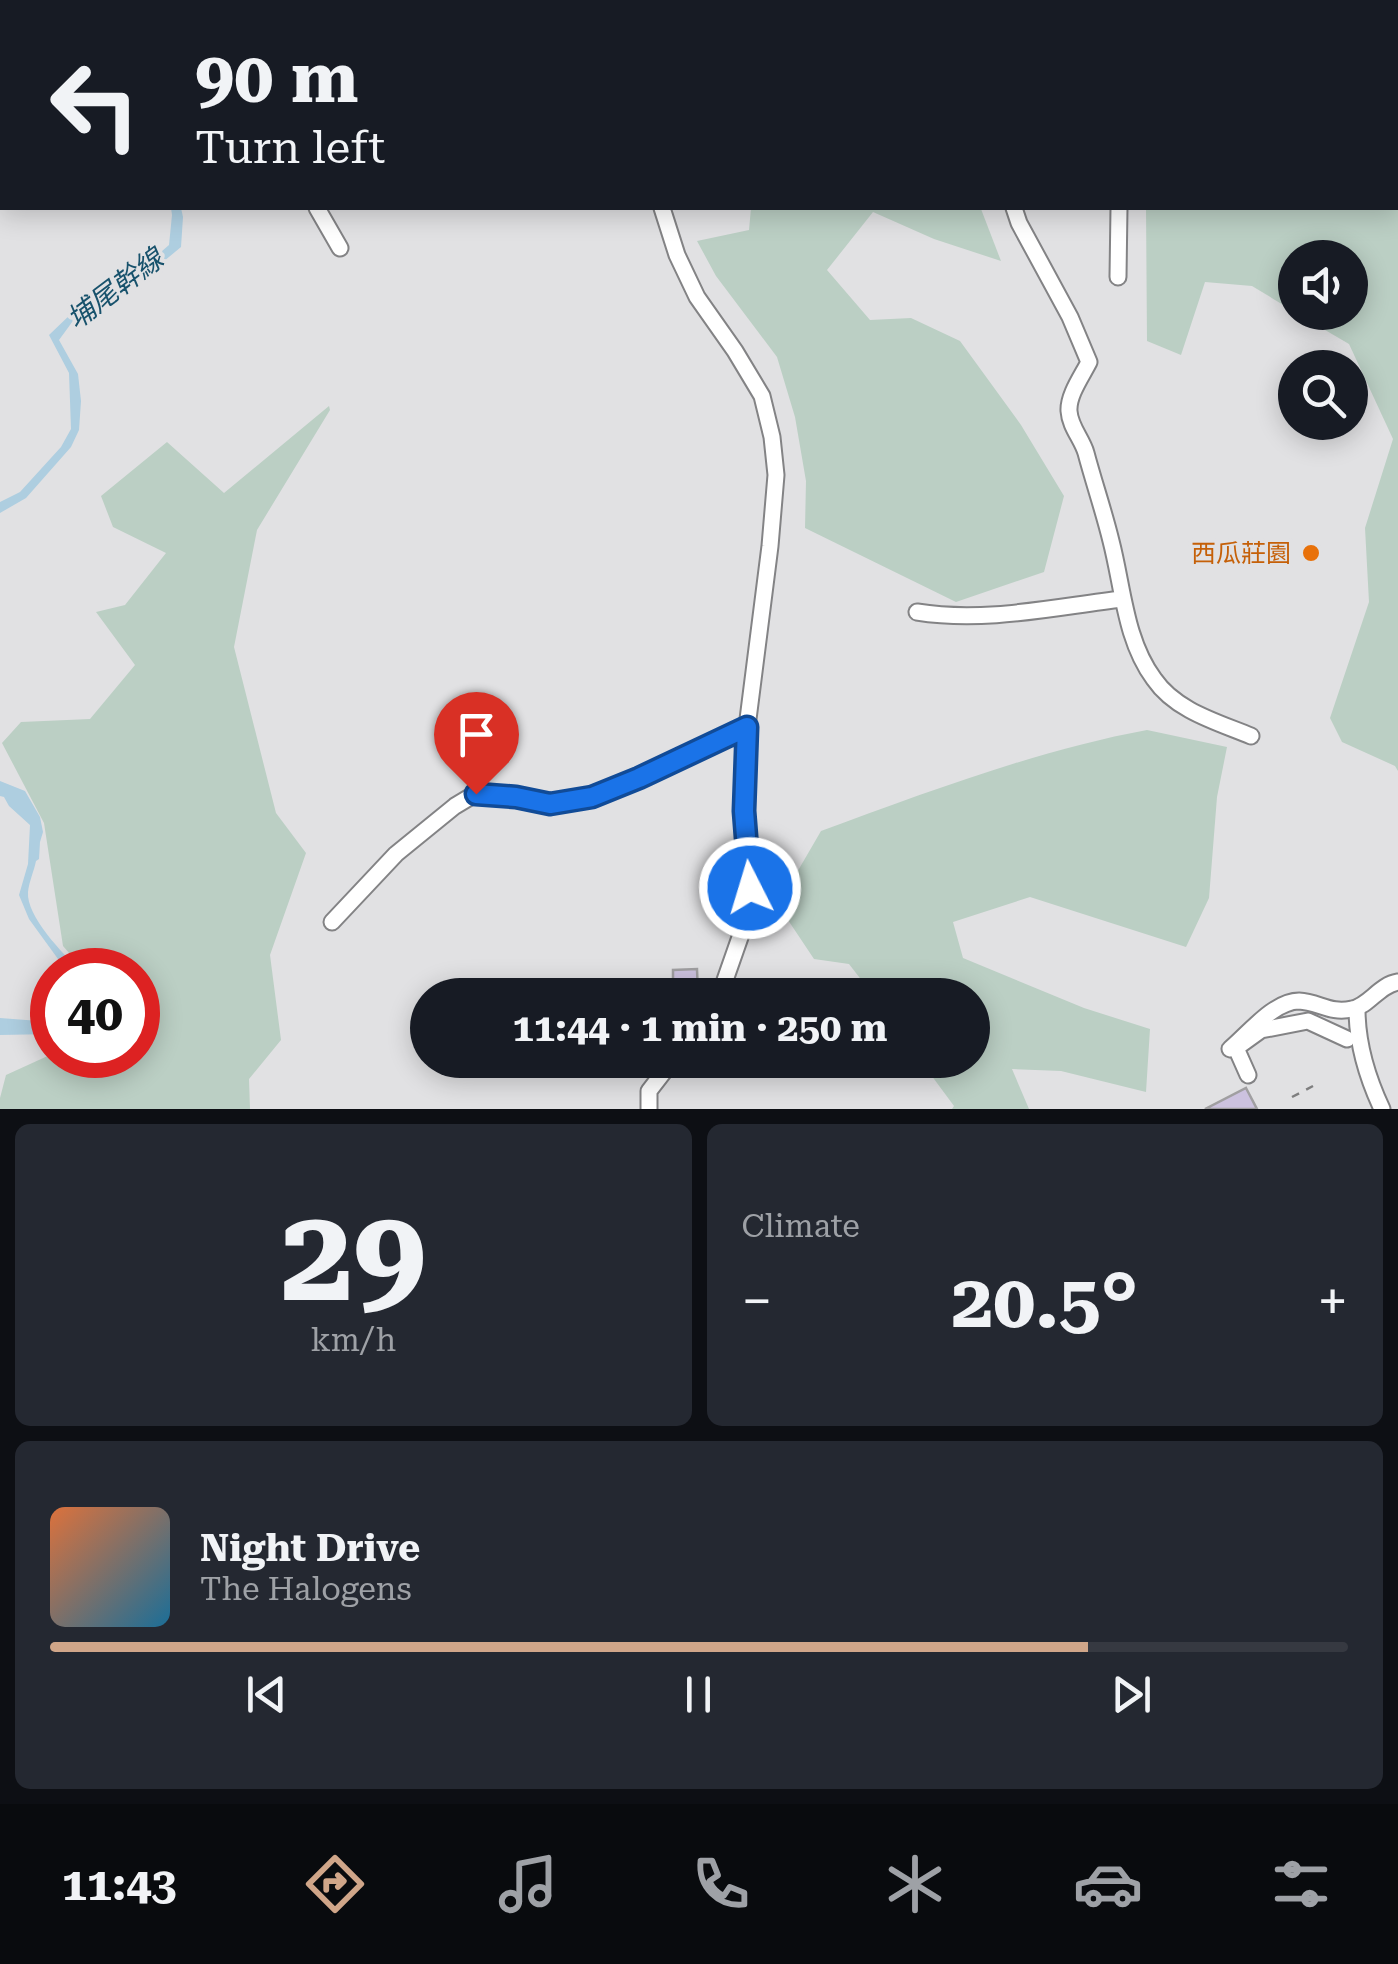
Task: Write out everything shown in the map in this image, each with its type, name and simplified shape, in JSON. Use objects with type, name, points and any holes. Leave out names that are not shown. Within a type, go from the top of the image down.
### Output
[{"type":"street","points":[[319,210],[340,248]]},
{"type":"street","points":[[663,210],[697,297],[762,396],[776,475],[747,727],[744,811],[750,888],[744,923],[726,978]]},
{"type":"street","points":[[1015,210],[1089,362],[1068,410],[1084,445],[1122,599],[1141,657],[1155,681],[1178,702],[1252,736]]},
{"type":"street","points":[[1118,277],[1119,210]]},
{"type":"street","points":[[917,612],[993,617],[1122,599]]},
{"type":"street","points":[[332,922],[396,854],[476,794],[550,804],[592,797],[747,727]]},
{"type":"street","points":[[1230,1049],[1285,1004],[1297,1001],[1332,1011],[1357,1008],[1390,983],[1398,982]]},
{"type":"street","points":[[1357,1008],[1360,1049],[1382,1109]]},
{"type":"street","points":[[1248,1074],[1236,1048],[1261,1030],[1308,1020],[1348,1039]]},
{"type":"street","points":[[648,1109],[649,1091],[659,1078]]},
{"type":"path","points":[[1292,1097],[1312,1086]]},
{"type":"green space","points":[[751,210],[981,210],[1001,261],[934,239],[873,212],[827,270],[870,320],[911,318],[960,341],[1021,425],[1064,496],[1044,572],[956,602],[805,528],[806,481],[795,417],[777,357],[716,276],[697,241],[749,230]]},
{"type":"green space","points":[[1146,210],[1398,210],[1398,771],[1395,766],[1342,742],[1330,718],[1369,602],[1365,528],[1393,439],[1368,385],[1368,350],[1352,350],[1349,344],[1325,330],[1368,330],[1368,240],[1278,240],[1278,302],[1252,286],[1205,282],[1181,355],[1147,341]]},
{"type":"green space","points":[[329,406],[257,530],[234,647],[276,813],[306,853],[270,955],[281,1040],[249,1079],[250,1109],[0,1109],[6,1075],[30,1064],[30,1078],[160,1078],[160,948],[63,946],[44,823],[2,743],[21,722],[90,719],[135,665],[96,612],[125,605],[166,553],[113,527],[101,496],[167,442],[224,493]]},
{"type":"green space","points":[[1147,730],[1227,747],[1217,797],[1209,898],[1186,947],[1030,897],[953,922],[963,958],[1084,1008],[1150,1029],[1146,1092],[1061,1071],[1012,1069],[1029,1109],[952,1109],[954,1106],[933,1078],[990,1078],[990,978],[860,978],[849,964],[814,959],[778,905],[821,831],[1023,761]]},
{"type":"water","name":"埔尾幹線","points":[[171,210],[181,210],[181,247],[152,271],[78,314],[59,340],[78,374],[79,430],[71,447],[26,498],[0,513],[0,502],[20,492],[61,447],[71,429],[69,373],[49,335],[119,277],[146,265],[169,245]]},
{"type":"water","points":[[0,781],[25,791],[40,817],[43,832],[29,902],[59,948],[50,948],[29,919],[19,895],[28,864],[30,825],[0,796]]},
{"type":"water","points":[[0,1018],[30,1020],[30,1034],[0,1035]]},
{"type":"building","points":[[697,969],[697,978],[673,978],[673,970]]},
{"type":"building","points":[[1246,1088],[1257,1109],[1205,1109]]},
{"type":"place","name":"西瓜莊園","points":[[1311,553]]},
{"type":"route","points":[[476,794],[550,804],[592,797],[747,727],[744,811],[750,888]]}]
